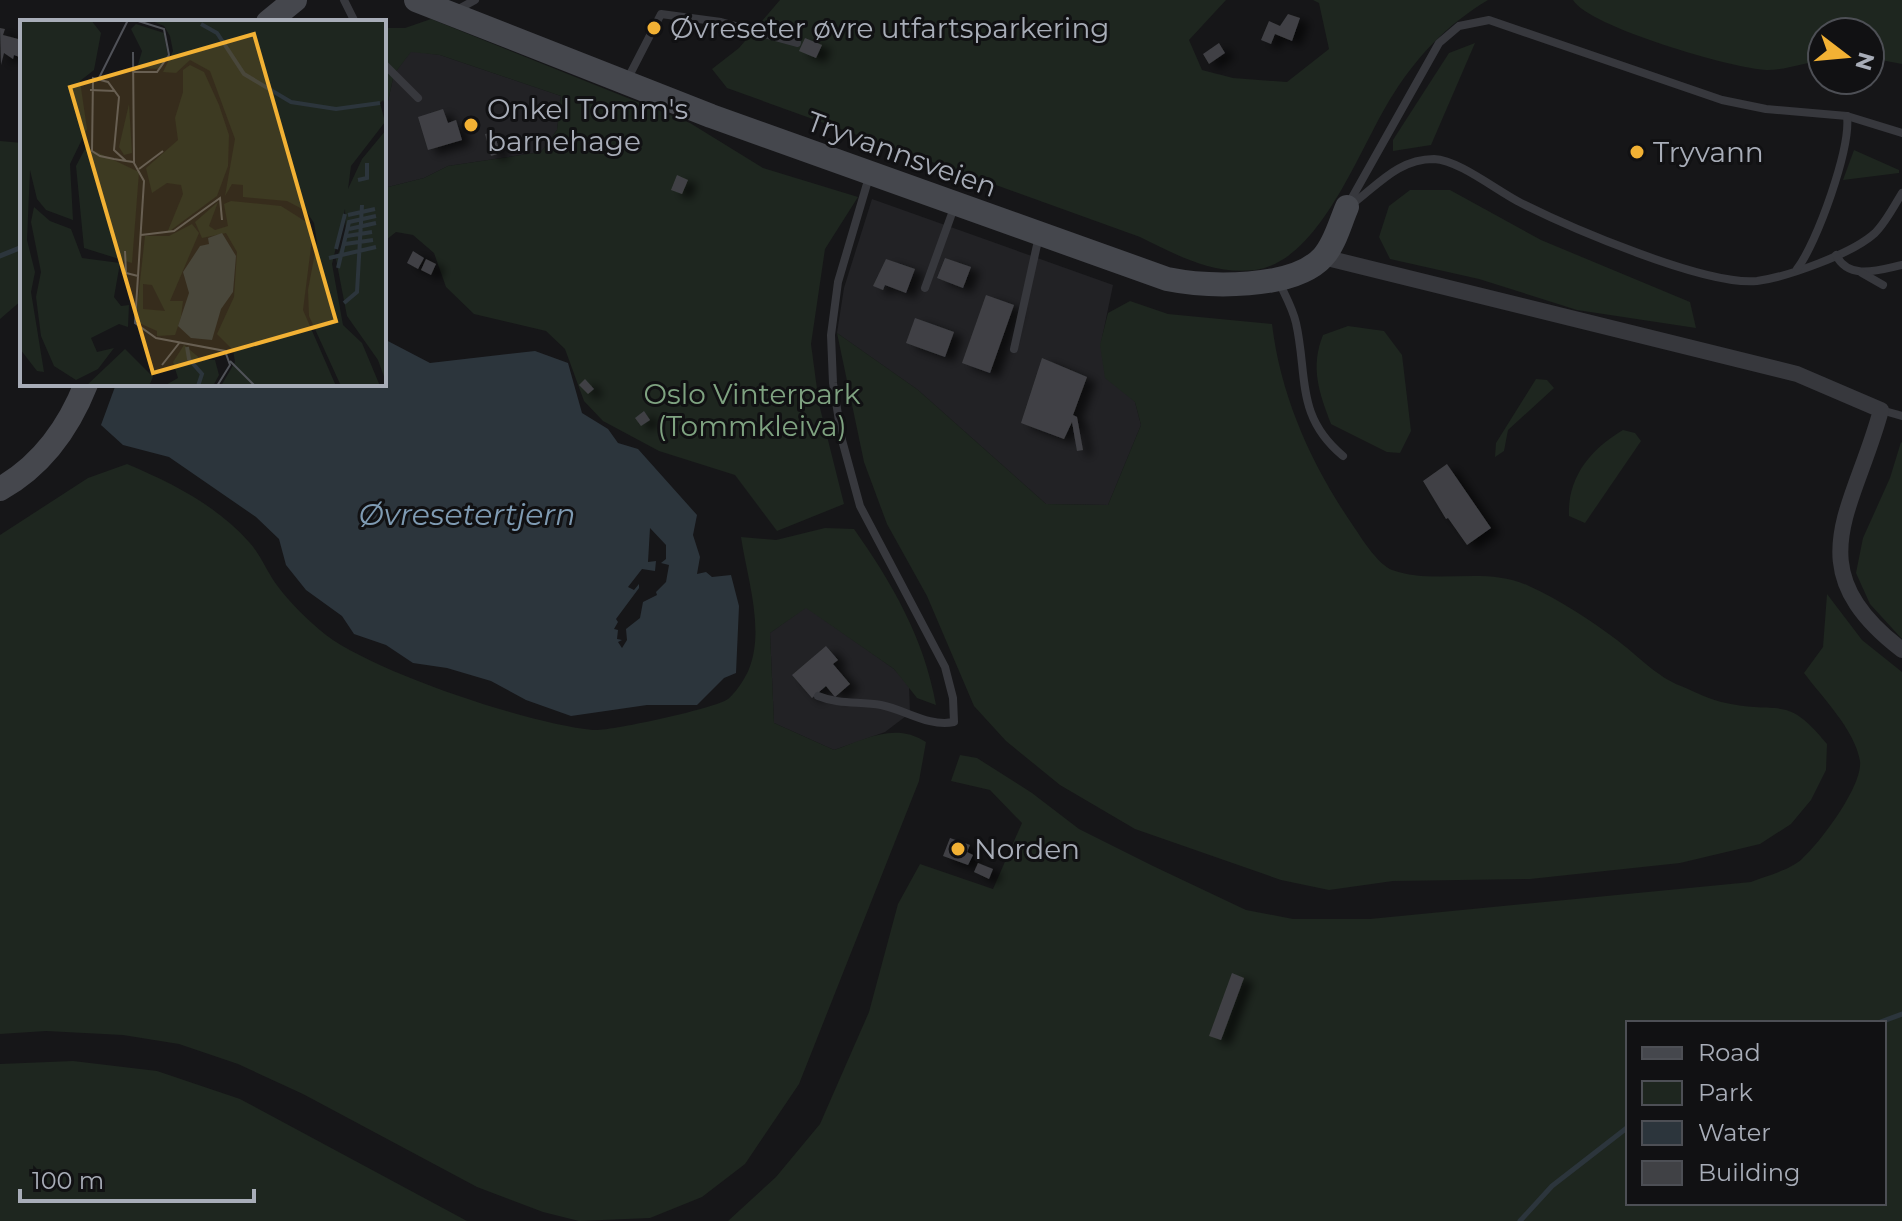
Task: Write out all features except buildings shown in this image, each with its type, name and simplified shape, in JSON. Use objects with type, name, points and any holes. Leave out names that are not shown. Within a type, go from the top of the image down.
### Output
[{"type":"street","points":[[270,20],[295,0]]},
{"type":"street","name":"Tryvannsveien","points":[[416,0],[625,84],[1130,267],[1183,282],[1231,284],[1299,272],[1323,257]]},
{"type":"street","points":[[1347,207],[1323,257],[1797,374],[1881,410],[1841,528],[1839,555],[1860,608],[1902,650]]},
{"type":"street","points":[[0,489],[27,472],[49,449],[85,386]]},
{"type":"lane","points":[[344,0],[354,20]]},
{"type":"lane","points":[[451,15],[475,0]]},
{"type":"lane","points":[[625,84],[661,14],[721,22],[797,43]]},
{"type":"lane","points":[[1347,207],[1439,43],[1470,21],[1489,20],[1519,28],[1722,100],[1766,109],[1847,116],[1902,133]]},
{"type":"lane","points":[[386,66],[418,98]]},
{"type":"lane","points":[[1797,269],[1810,250],[1847,143],[1847,116]]},
{"type":"lane","points":[[1347,207],[1396,168],[1414,161],[1439,159],[1575,229],[1693,269],[1756,281],[1836,255],[1876,232],[1902,193]]},
{"type":"lane","points":[[818,696],[834,702],[882,705],[940,724],[954,722],[953,698],[945,667],[856,495],[833,383],[831,335],[838,282],[870,174]]},
{"type":"lane","points":[[925,288],[955,205]]},
{"type":"lane","points":[[1014,349],[1039,235]]},
{"type":"lane","points":[[1836,255],[1845,267],[1862,272],[1883,285]]},
{"type":"lane","points":[[1862,272],[1902,265]]},
{"type":"lane","points":[[1276,278],[1295,317],[1303,386],[1311,414],[1328,444],[1343,456]]},
{"type":"lane","points":[[1881,410],[1902,416]]},
{"type":"shaded area","name":"Onkel Tomm's barnehage","points":[[411,51],[440,55],[561,96],[557,130],[541,152],[448,166],[424,178],[386,188],[386,110],[394,74]]},
{"type":"shaded area","points":[[872,199],[1113,285],[1101,343],[1135,402],[1141,425],[1108,505],[1046,504],[918,390],[837,333],[844,288]]},
{"type":"shaded area","points":[[806,607],[894,669],[909,686],[910,713],[885,732],[834,750],[774,723],[770,633]]},
{"type":"green space","points":[[780,0],[1226,0],[1189,40],[1202,70],[1233,78],[1287,82],[1329,49],[1319,3],[1313,0],[1488,0],[1447,30],[1414,65],[1381,115],[1337,197],[1300,246],[1279,262],[1255,270],[1239,271],[1195,262],[1140,237],[727,88],[712,69],[739,48]]},
{"type":"green space","points":[[1573,0],[1902,0],[1902,64],[1886,61],[1886,16],[1806,16],[1806,64],[1767,70],[1695,55],[1664,45],[1585,11]]},
{"type":"green space","name":"Oslo Vinterpark (Tommkleiva)","points":[[431,19],[690,123],[763,168],[858,197],[825,249],[811,344],[819,404],[844,504],[777,531],[735,475],[659,451],[603,421],[584,401],[565,349],[546,331],[474,314],[446,287],[434,253],[413,235],[396,232],[386,240],[386,188],[424,178],[448,166],[541,152],[557,130],[561,96],[440,55],[411,52],[394,74],[386,110],[386,28],[405,28]]},
{"type":"green space","points":[[1475,43],[1431,145],[1393,151],[1393,140],[1449,53]]},
{"type":"green space","points":[[0,141],[20,143],[20,302],[0,319]]},
{"type":"green space","points":[[1854,150],[1899,170],[1899,173],[1843,180]]},
{"type":"green space","points":[[1410,190],[1450,190],[1541,240],[1690,302],[1696,328],[1577,310],[1479,279],[1390,259],[1379,237],[1389,206]]},
{"type":"green space","points":[[1130,301],[1168,314],[1272,324],[1283,379],[1301,432],[1340,506],[1382,563],[1392,570],[1409,574],[1495,577],[1529,586],[1585,618],[1672,682],[1720,702],[1781,709],[1802,718],[1827,744],[1826,770],[1811,800],[1791,824],[1760,844],[1680,863],[1530,879],[1393,881],[1329,890],[1281,880],[1135,829],[1060,785],[1006,741],[974,706],[927,596],[887,524],[864,462],[837,333],[918,390],[1046,504],[1108,505],[1141,425],[1135,402],[1105,378],[1100,345],[1108,313]]},
{"type":"green space","points":[[1348,326],[1384,331],[1402,355],[1411,431],[1400,453],[1387,452],[1331,424],[1320,391],[1317,358],[1323,335]]},
{"type":"green space","points":[[1536,379],[1547,380],[1554,388],[1508,430],[1504,451],[1495,457],[1496,443]]},
{"type":"green space","points":[[1623,430],[1635,433],[1641,441],[1585,523],[1569,516],[1572,489],[1583,466],[1601,446]]},
{"type":"green space","points":[[1901,442],[1902,639],[1870,604],[1856,573],[1863,538],[1890,478]]},
{"type":"green space","points":[[127,464],[177,487],[222,517],[253,547],[284,594],[307,619],[349,650],[416,680],[494,707],[565,726],[593,730],[704,708],[728,699],[737,689],[749,669],[755,637],[753,603],[741,537],[776,540],[825,528],[854,529],[905,612],[931,680],[936,705],[917,698],[894,669],[806,608],[770,633],[774,723],[834,750],[880,734],[903,733],[926,742],[919,781],[799,1084],[745,1164],[702,1197],[650,1218],[579,1221],[543,1212],[477,1187],[303,1094],[238,1064],[179,1044],[123,1035],[46,1031],[0,1034],[0,535],[88,478]]},
{"type":"green space","points":[[1827,594],[1862,640],[1902,672],[1902,1221],[728,1221],[776,1177],[820,1124],[869,1012],[898,904],[920,864],[993,889],[1022,823],[990,790],[951,781],[960,755],[977,758],[1032,793],[1079,829],[1153,866],[1246,910],[1293,919],[1370,919],[1751,882],[1791,866],[1810,851],[1848,799],[1859,772],[1860,761],[1852,738],[1804,673],[1823,647]]},
{"type":"green space","points":[[73,1061],[157,1071],[240,1099],[467,1221],[0,1221],[0,1064]]},
{"type":"water","name":"Øvresetertjern","points":[[386,340],[430,363],[535,351],[568,363],[582,413],[608,429],[618,443],[638,449],[697,515],[693,535],[700,557],[697,574],[706,572],[712,577],[731,575],[739,606],[736,673],[724,678],[697,705],[647,705],[571,716],[526,700],[491,681],[447,668],[413,663],[386,645],[354,634],[342,616],[306,590],[286,565],[279,539],[256,517],[169,457],[123,445],[101,425],[115,386],[386,386]],"holes":[[[650,528],[666,545],[666,559],[661,563],[669,565],[666,582],[656,592],[657,595],[643,602],[640,618],[626,629],[627,640],[622,648],[618,642],[622,640],[617,639],[618,630],[614,629],[618,622],[616,619],[639,584],[634,590],[628,587],[642,569],[655,571],[656,561],[648,562]]]},
{"type":"waterway","points":[[0,256],[20,248]]},
{"type":"waterway","points":[[1883,1021],[1902,1014]]},
{"type":"waterway","points":[[1520,1221],[1552,1186],[1626,1129]]},
{"type":"place","name":"Øvreseter øvre utfartsparkering","points":[[654,28]]},
{"type":"place","name":"Onkel Tomm's barnehage","points":[[471,125]]},
{"type":"place","name":"Tryvann","points":[[1637,152]]},
{"type":"place","name":"Norden","points":[[958,849]]}]
